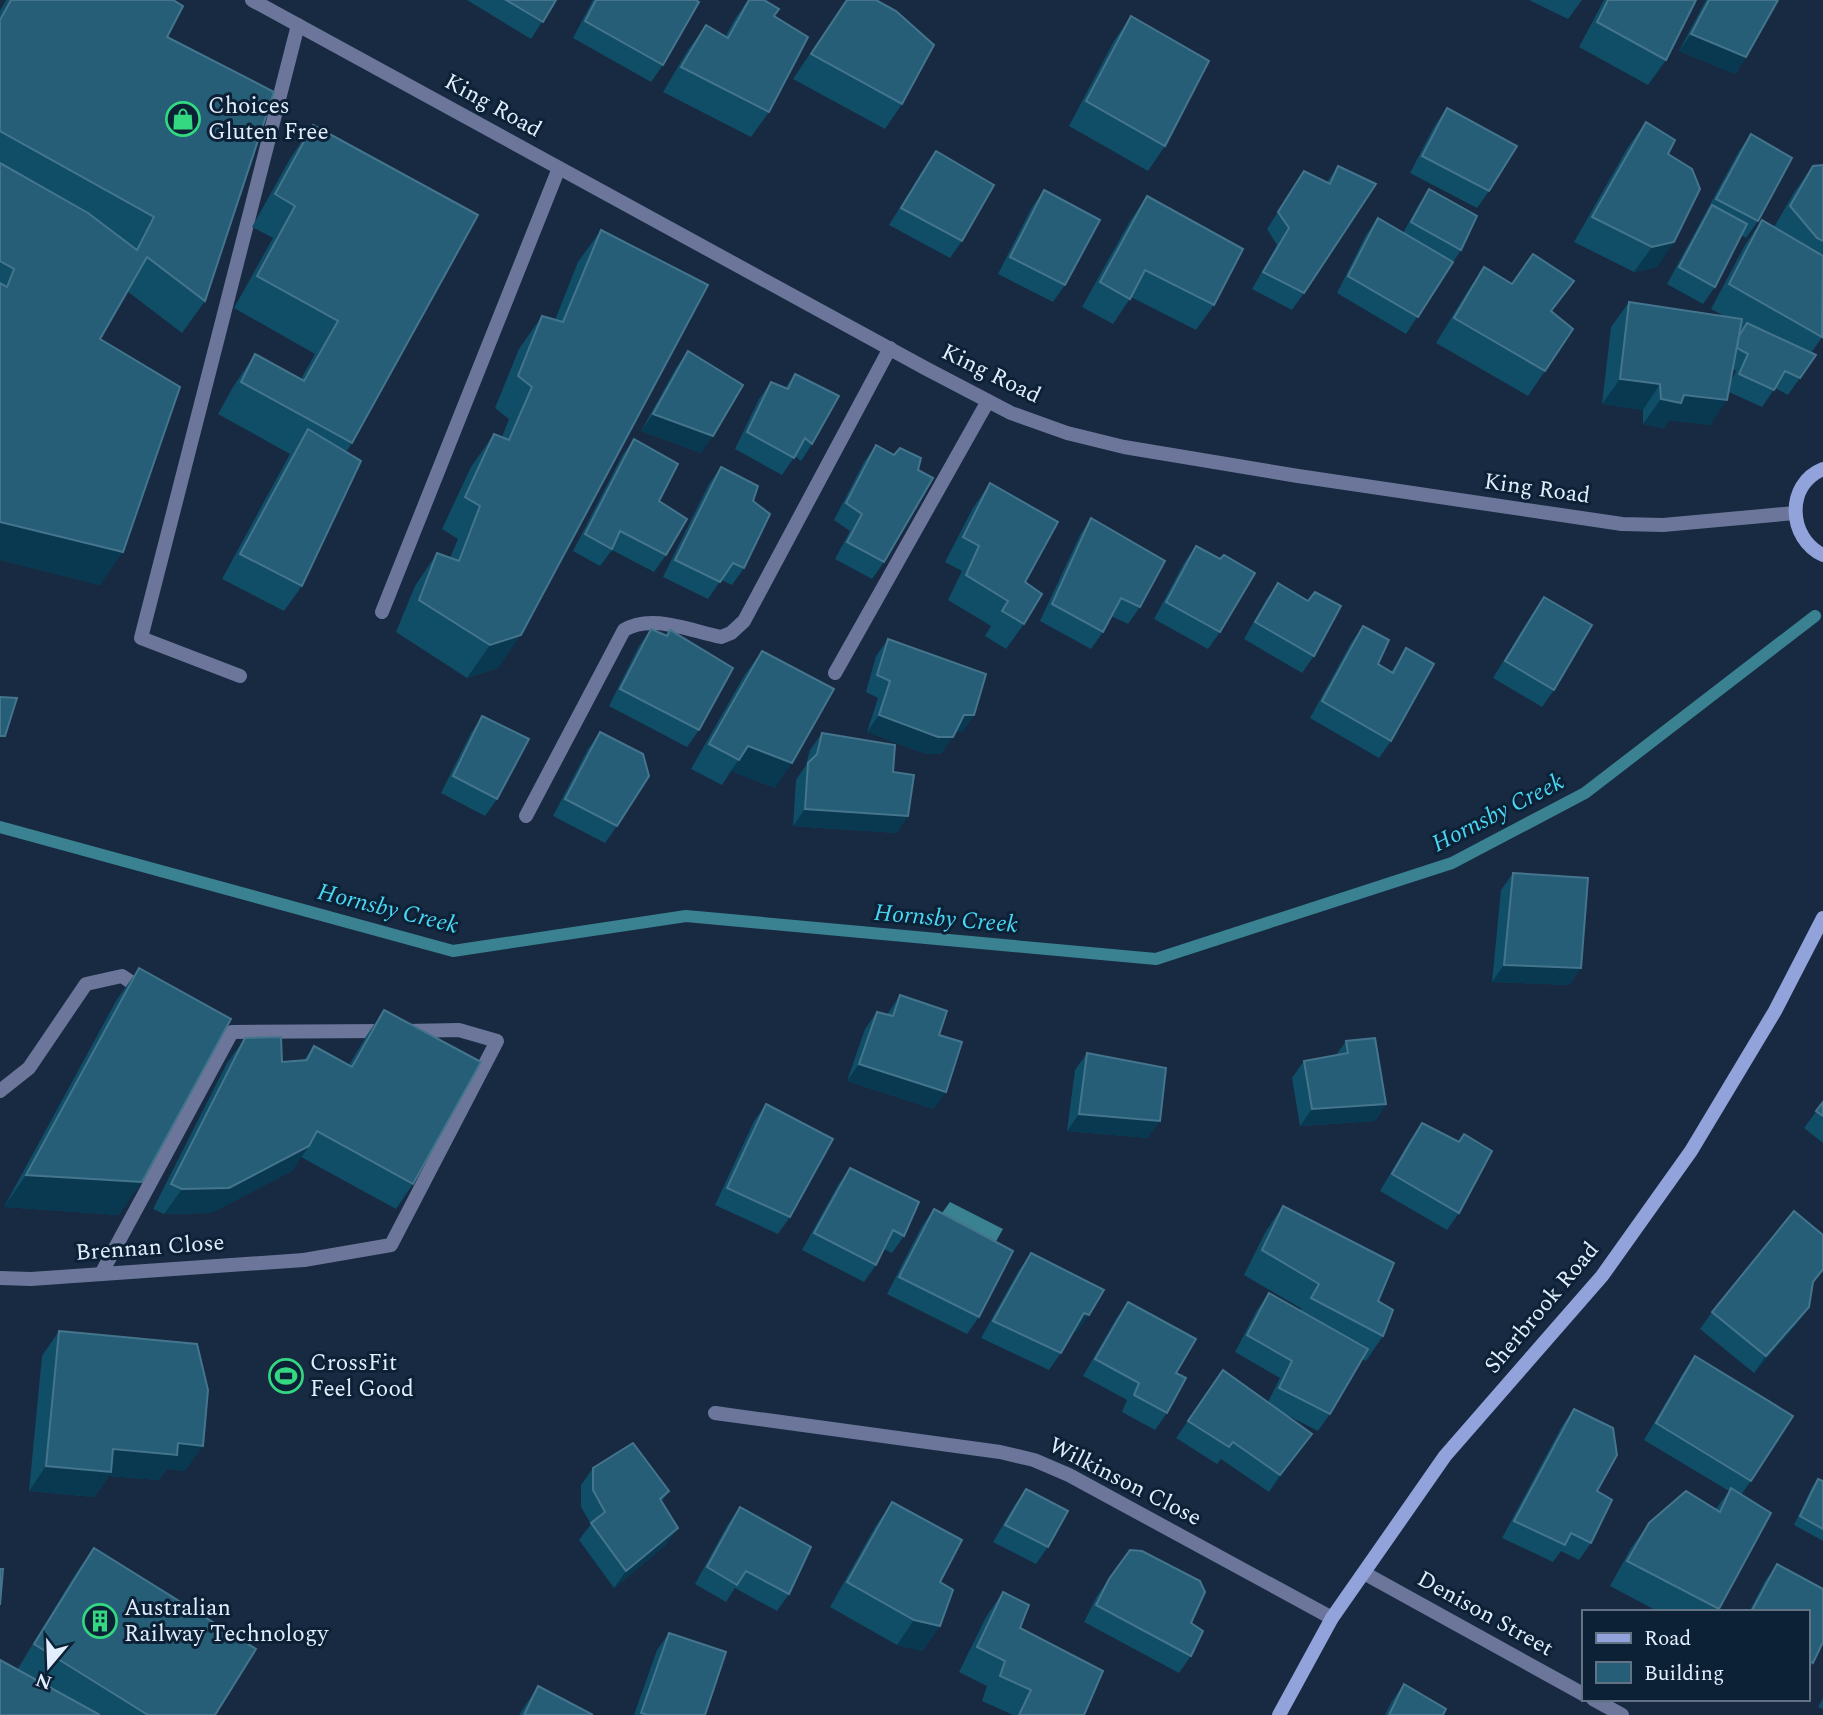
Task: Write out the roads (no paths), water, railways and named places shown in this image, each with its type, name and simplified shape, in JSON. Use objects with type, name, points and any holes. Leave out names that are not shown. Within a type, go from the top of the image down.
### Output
[{"type":"main road","points":[[1823,469],[1805,483],[1797,497],[1795,513],[1798,530],[1806,543],[1823,555]]},
{"type":"main road","name":"Sherbrook Road","points":[[1279,1715],[1332,1618],[1445,1456],[1602,1276],[1691,1151],[1775,1011],[1823,918]]},
{"type":"street","name":"King Road","points":[[252,0],[988,401],[1011,413],[1067,433],[1125,447],[1622,524],[1663,524],[1795,513]]},
{"type":"street","points":[[240,676],[141,638],[298,25]]},
{"type":"street","points":[[382,612],[559,168]]},
{"type":"street","points":[[526,817],[624,630],[636,623],[650,622],[720,638],[732,633],[744,621],[890,348]]},
{"type":"street","points":[[835,673],[988,401]]},
{"type":"street","points":[[0,1091],[29,1068],[86,984],[122,976],[156,999]]},
{"type":"street","name":"Brennan Close","points":[[0,1278],[31,1279],[304,1261],[391,1245],[497,1041],[459,1030],[232,1032],[101,1274]]},
{"type":"street","name":"Wilkinson Close","points":[[715,1412],[1000,1451],[1034,1460],[1069,1475],[1332,1618]]},
{"type":"street","name":"Denison Street","points":[[1364,1573],[1582,1693]]},
{"type":"street","points":[[1597,1701],[1622,1715]]},
{"type":"waterway","name":"Hornsby Creek","points":[[0,827],[453,951],[686,916],[1156,959],[1452,863],[1585,793],[1815,616]]},
{"type":"place","name":"Choices Gluten Free","points":[[183,119]]},
{"type":"place","name":"CrossFit Feel Good","points":[[286,1376]]},
{"type":"place","name":"Australian Railway Technology","points":[[100,1621]]}]
